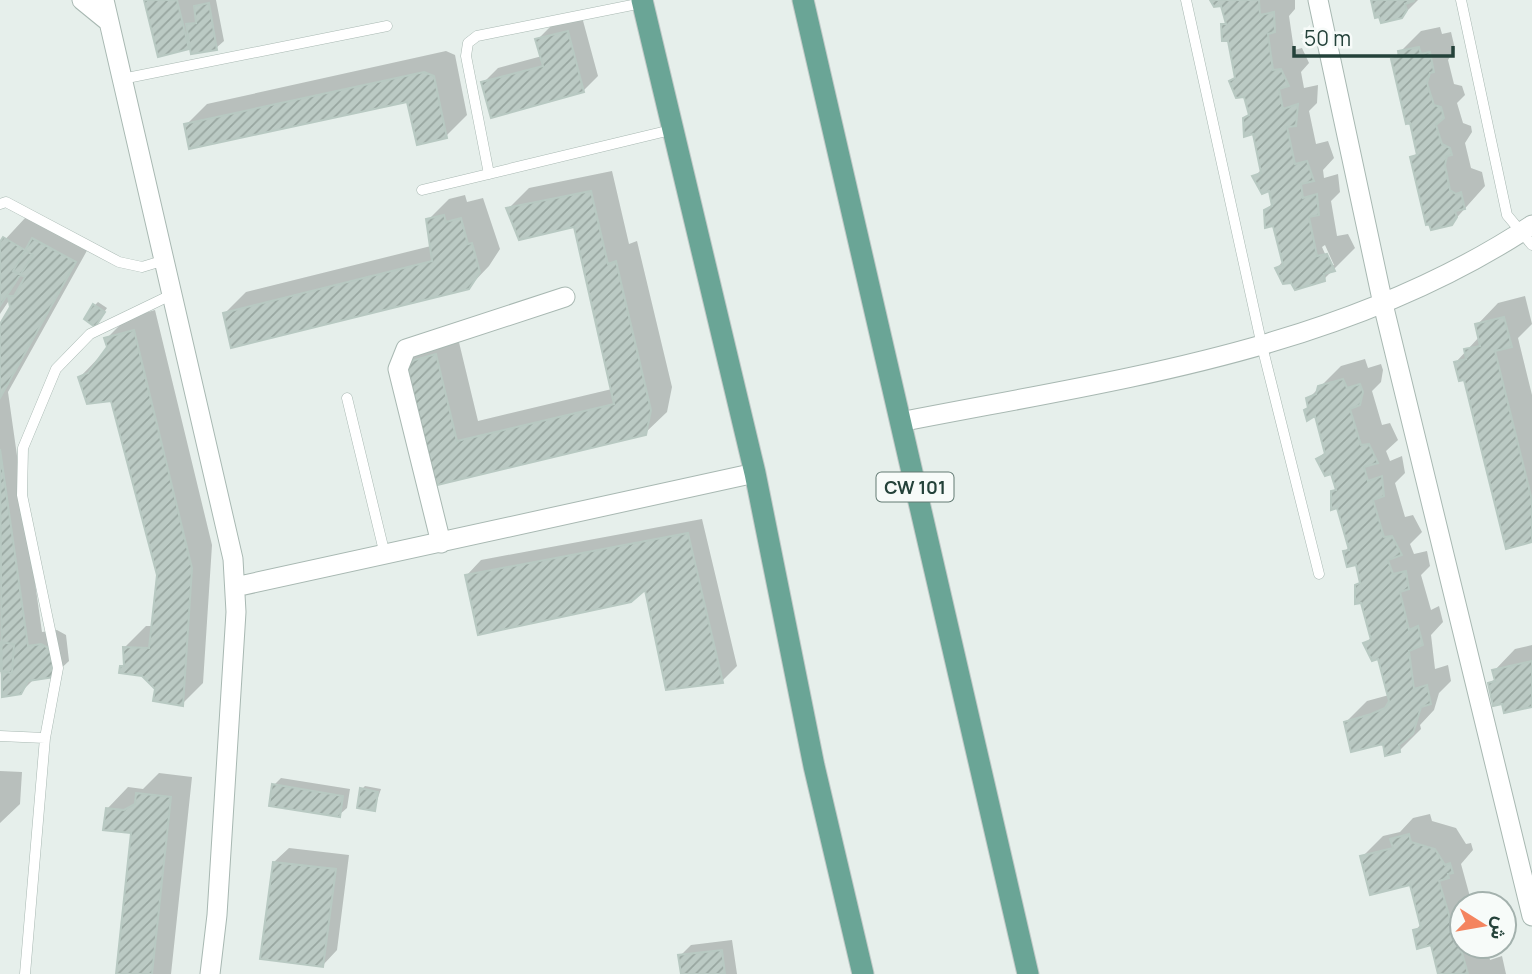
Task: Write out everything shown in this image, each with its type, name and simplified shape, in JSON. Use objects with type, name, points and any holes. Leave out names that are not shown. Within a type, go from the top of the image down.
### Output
[{"type":"main road","name":"CW 101","points":[[803,0],[1028,974]]},
{"type":"main road","points":[[642,2],[675,129],[755,473],[814,766],[863,974]]},
{"type":"street","points":[[82,0],[109,22]]},
{"type":"street","points":[[104,0],[233,559],[236,612],[210,974]]},
{"type":"street","points":[[1318,0],[1383,303],[1532,916]]},
{"type":"street","points":[[900,422],[1136,379],[1262,346],[1357,315],[1528,234]]},
{"type":"street","points":[[441,543],[398,369],[400,357],[406,349],[565,297]]},
{"type":"street","points":[[235,587],[755,473]]},
{"type":"lane","points":[[1185,0],[1262,346],[1319,574]]},
{"type":"lane","points":[[1461,0],[1507,215],[1528,234]]},
{"type":"lane","points":[[489,174],[466,56],[468,43],[477,36],[642,2]]},
{"type":"lane","points":[[122,79],[387,26]]},
{"type":"lane","points":[[422,190],[675,129]]},
{"type":"lane","points":[[0,204],[6,202],[119,262],[142,267],[165,260]]},
{"type":"lane","points":[[25,974],[45,738],[58,668],[22,495],[23,449],[56,369],[90,334],[173,294]]},
{"type":"lane","points":[[347,398],[385,555]]},
{"type":"lane","points":[[0,736],[45,738]]},
{"type":"building","points":[[144,0],[177,0],[189,49],[158,57]]},
{"type":"building","points":[[1210,0],[1259,0],[1260,15],[1274,12],[1275,32],[1268,34],[1273,70],[1281,69],[1289,86],[1279,89],[1283,109],[1298,104],[1296,126],[1287,127],[1295,164],[1307,161],[1314,181],[1301,184],[1303,198],[1317,194],[1319,215],[1309,217],[1317,256],[1327,254],[1335,271],[1324,274],[1325,281],[1295,290],[1291,283],[1283,284],[1275,268],[1283,265],[1273,226],[1265,228],[1264,210],[1272,206],[1269,191],[1262,194],[1252,176],[1261,173],[1253,134],[1244,137],[1243,118],[1249,115],[1244,97],[1236,98],[1229,81],[1235,78],[1228,41],[1222,41],[1221,24],[1226,24],[1221,6],[1214,7]]},
{"type":"building","points":[[1371,0],[1414,1],[1405,4],[1407,10],[1402,18],[1381,23],[1379,17],[1375,18]]},
{"type":"building","points":[[209,3],[217,50],[191,54],[186,24],[196,23],[194,6]]},
{"type":"building","points":[[568,31],[584,92],[491,118],[481,82],[543,66],[535,39]]},
{"type":"building","points":[[1419,47],[1421,54],[1430,52],[1434,72],[1430,73],[1427,83],[1434,105],[1441,107],[1444,118],[1436,125],[1442,144],[1450,148],[1452,155],[1447,156],[1445,165],[1450,190],[1456,194],[1461,192],[1465,209],[1455,211],[1457,217],[1452,225],[1431,230],[1429,224],[1426,225],[1410,157],[1417,155],[1410,123],[1406,124],[1391,59],[1399,57],[1398,51]]},
{"type":"building","points":[[424,72],[434,76],[447,138],[417,145],[407,102],[189,149],[184,124]]},
{"type":"building","points":[[591,191],[608,264],[616,261],[651,410],[646,435],[433,486],[404,363],[436,354],[457,441],[614,404],[574,227],[519,240],[506,208]]},
{"type":"building","points":[[444,215],[446,222],[461,218],[468,244],[472,243],[480,272],[469,289],[231,348],[223,313],[432,261],[426,219]]},
{"type":"building","points":[[3,237],[33,255],[0,306],[0,242]]},
{"type":"building","points":[[32,238],[76,262],[0,398],[0,324],[10,307],[8,296],[14,296],[25,277],[13,271]]},
{"type":"building","points":[[93,304],[105,312],[95,327],[84,319]]},
{"type":"building","points":[[1504,317],[1512,347],[1495,351],[1532,500],[1532,542],[1506,549],[1464,380],[1459,381],[1454,362],[1466,359],[1464,349],[1480,346],[1475,324]]},
{"type":"building","points":[[134,330],[192,568],[183,706],[153,701],[155,689],[142,676],[119,673],[120,666],[124,666],[123,647],[149,648],[157,575],[111,401],[87,404],[78,377],[88,373],[107,347],[104,338]]},
{"type":"building","points":[[1343,379],[1347,388],[1360,384],[1363,392],[1360,405],[1350,409],[1361,445],[1369,444],[1378,463],[1364,467],[1368,481],[1382,476],[1384,496],[1373,500],[1384,537],[1392,536],[1402,555],[1388,560],[1393,574],[1406,571],[1409,589],[1400,592],[1409,630],[1418,626],[1423,645],[1409,651],[1414,689],[1427,685],[1431,704],[1421,707],[1413,734],[1399,745],[1400,752],[1385,756],[1383,744],[1351,752],[1344,722],[1385,708],[1389,701],[1378,659],[1372,661],[1363,643],[1371,640],[1361,603],[1355,604],[1355,585],[1360,583],[1356,565],[1347,567],[1343,551],[1349,550],[1337,508],[1331,510],[1331,491],[1336,490],[1331,474],[1325,476],[1316,459],[1325,454],[1315,416],[1307,421],[1304,410],[1308,408],[1306,398],[1316,394],[1318,386]]},
{"type":"building","points":[[0,449],[28,646],[41,644],[52,650],[55,677],[28,681],[21,694],[2,697]]},
{"type":"building","points":[[688,533],[723,683],[666,690],[645,590],[631,602],[478,635],[465,575]]},
{"type":"building","points":[[0,642],[14,644],[12,673],[0,671]]},
{"type":"building","points":[[1532,661],[1532,707],[1504,713],[1502,704],[1493,706],[1488,683],[1495,681],[1492,670]]},
{"type":"building","points":[[272,784],[343,796],[340,817],[269,806]]},
{"type":"building","points":[[360,788],[378,792],[375,811],[357,808]]},
{"type":"building","points":[[136,793],[171,797],[152,974],[116,974],[131,833],[103,830],[106,808],[124,810],[135,804]]},
{"type":"building","points":[[1409,834],[1411,842],[1435,849],[1445,865],[1450,863],[1453,873],[1448,874],[1449,878],[1439,881],[1448,911],[1448,960],[1464,960],[1468,974],[1438,974],[1431,945],[1417,949],[1413,930],[1421,928],[1410,885],[1370,895],[1360,856],[1393,848],[1390,839]]},
{"type":"building","points":[[273,862],[336,869],[323,967],[260,959]]},
{"type":"building","points":[[722,950],[725,974],[681,974],[678,955]]}]
